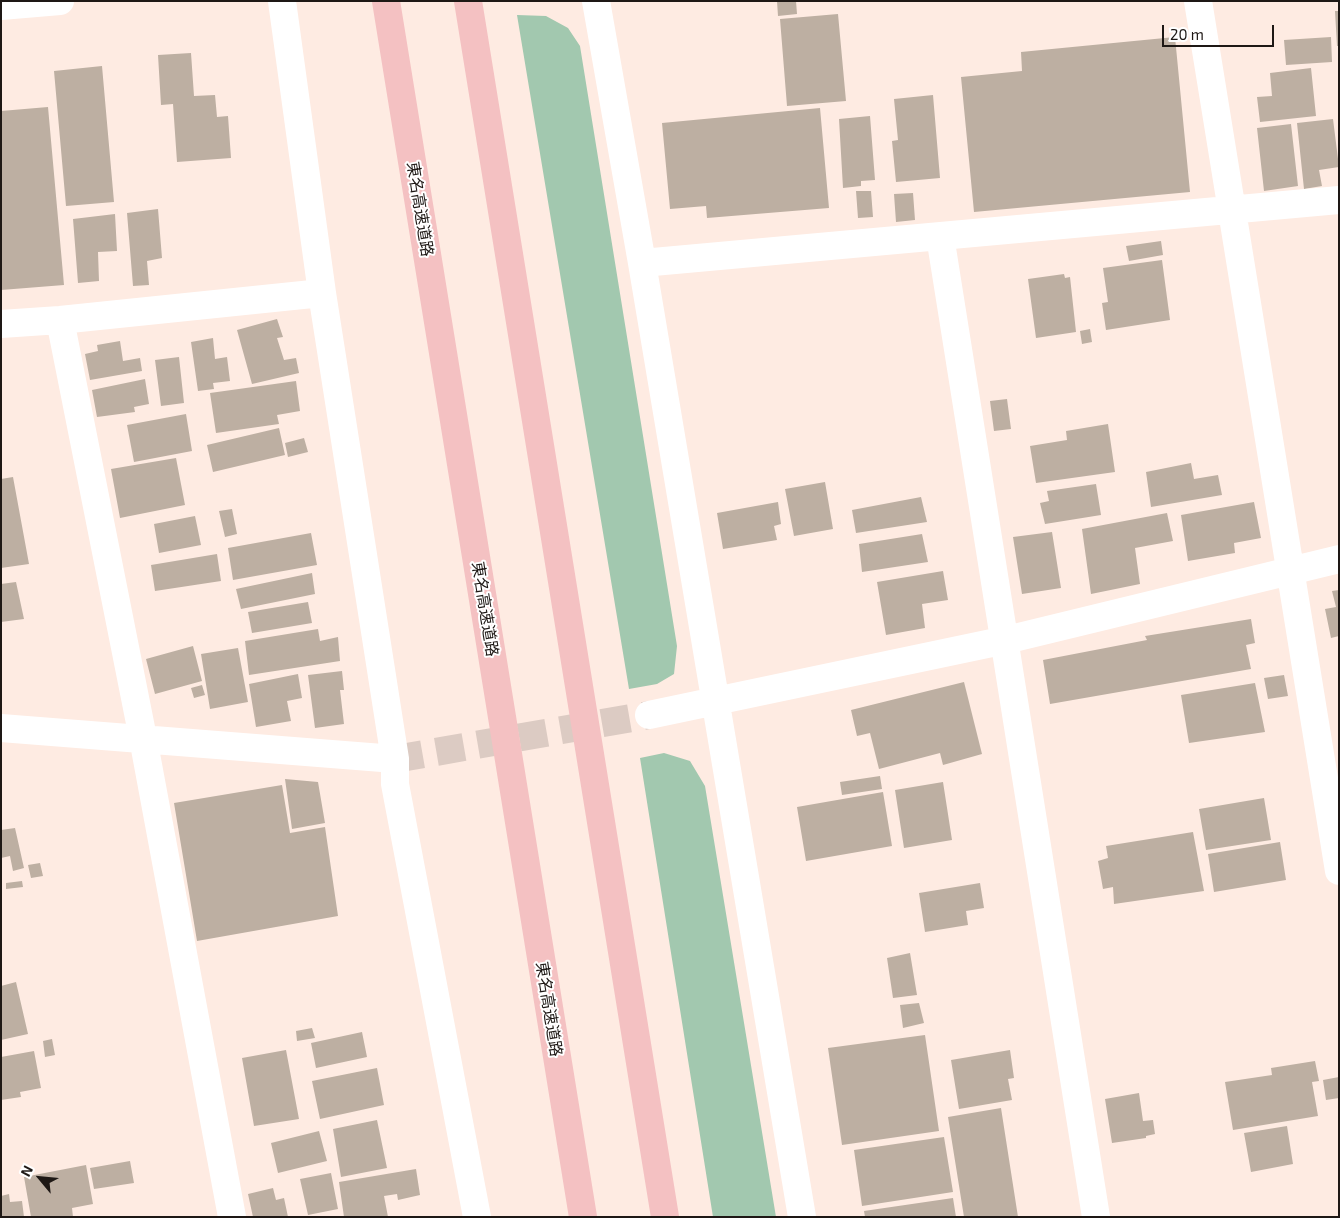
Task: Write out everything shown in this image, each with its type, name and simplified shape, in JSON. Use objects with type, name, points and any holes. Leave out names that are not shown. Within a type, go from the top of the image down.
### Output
[{"type":"highway","points":[[469,7],[665,1217]]},
{"type":"highway","name":"東名高速道路","points":[[387,8],[583,1217]]},
{"type":"street","points":[[1,6],[60,1]]},
{"type":"street","points":[[282,1],[322,293],[395,759],[395,784],[477,1217]]},
{"type":"street","points":[[596,1],[642,263],[802,1217]]},
{"type":"street","points":[[1198,1],[1339,871]]},
{"type":"street","points":[[642,263],[1339,200]]},
{"type":"street","points":[[940,236],[1006,640],[1096,1217]]},
{"type":"street","points":[[1,324],[60,320],[322,293]]},
{"type":"street","points":[[60,320],[143,738],[232,1217]]},
{"type":"street","points":[[648,714],[715,702],[1006,640],[1339,559]]},
{"type":"street","points":[[1,728],[395,759]]},
{"type":"green space","points":[[517,15],[546,16],[568,28],[580,46],[677,646],[674,674],[657,684],[629,689]]},
{"type":"green space","points":[[664,753],[690,761],[705,786],[776,1217],[713,1217],[640,758]]},
{"type":"building","points":[[777,1],[796,1],[797,14],[778,16]]},
{"type":"building","points":[[1335,11],[1339,11],[1339,46],[1337,46]]},
{"type":"building","points":[[838,14],[846,101],[787,106],[780,19]]},
{"type":"building","points":[[1175,37],[1190,192],[974,212],[961,77],[1022,71],[1021,52]]},
{"type":"building","points":[[1331,37],[1332,62],[1286,65],[1284,40]]},
{"type":"building","points":[[191,53],[194,96],[215,95],[217,117],[228,116],[231,158],[177,162],[173,104],[161,105],[158,55]]},
{"type":"building","points":[[102,66],[114,202],[66,206],[54,71]]},
{"type":"building","points":[[1311,68],[1316,116],[1260,122],[1257,97],[1272,96],[1270,73]]},
{"type":"building","points":[[933,95],[940,178],[896,182],[892,141],[898,140],[894,99]]},
{"type":"building","points":[[48,107],[64,285],[1,290],[1,111]]},
{"type":"building","points":[[820,108],[829,208],[707,218],[706,206],[670,209],[662,123]]},
{"type":"building","points":[[870,116],[875,180],[861,181],[861,186],[843,188],[839,119]]},
{"type":"building","points":[[1333,119],[1339,167],[1319,170],[1322,186],[1304,189],[1297,123]]},
{"type":"building","points":[[1291,124],[1298,186],[1264,191],[1257,128]]},
{"type":"building","points":[[856,191],[871,191],[873,217],[858,218]]},
{"type":"building","points":[[913,193],[915,220],[896,222],[894,194]]},
{"type":"building","points":[[158,209],[162,258],[147,261],[149,285],[133,286],[127,213]]},
{"type":"building","points":[[115,214],[117,251],[98,252],[99,281],[78,283],[73,219]]},
{"type":"building","points":[[1161,241],[1163,255],[1129,261],[1126,246]]},
{"type":"building","points":[[1162,260],[1170,320],[1106,330],[1102,303],[1108,302],[1103,268]]},
{"type":"building","points":[[1064,274],[1065,278],[1070,277],[1076,332],[1036,338],[1028,279]]},
{"type":"building","points":[[277,319],[283,337],[277,338],[284,360],[296,358],[299,373],[252,384],[237,330]]},
{"type":"building","points":[[1090,329],[1092,342],[1082,344],[1080,331]]},
{"type":"building","points":[[213,338],[215,359],[227,357],[230,381],[213,383],[214,389],[198,391],[191,342]]},
{"type":"building","points":[[120,341],[123,361],[140,358],[142,371],[90,380],[85,354],[98,351],[97,345]]},
{"type":"building","points":[[179,357],[184,403],[161,406],[155,360]]},
{"type":"building","points":[[145,379],[149,404],[134,407],[135,412],[97,417],[92,390]]},
{"type":"building","points":[[296,381],[300,411],[277,415],[279,424],[216,433],[210,393]]},
{"type":"building","points":[[1007,399],[1011,429],[994,431],[990,401]]},
{"type":"building","points":[[186,414],[192,451],[134,462],[127,425]]},
{"type":"building","points":[[1108,424],[1115,472],[1036,483],[1030,446],[1067,440],[1066,431]]},
{"type":"building","points":[[279,428],[285,455],[213,472],[207,445]]},
{"type":"building","points":[[304,438],[308,452],[288,457],[285,443]]},
{"type":"building","points":[[176,458],[185,505],[120,518],[111,469]]},
{"type":"building","points":[[1191,463],[1194,479],[1218,475],[1222,495],[1151,507],[1146,472]]},
{"type":"building","points":[[13,477],[29,564],[1,568],[1,479]]},
{"type":"building","points":[[825,482],[833,529],[794,536],[785,489]]},
{"type":"building","points":[[1096,484],[1101,515],[1045,524],[1040,503],[1049,501],[1047,491]]},
{"type":"building","points":[[921,497],[927,522],[856,533],[852,510]]},
{"type":"building","points":[[778,502],[781,524],[774,526],[777,540],[723,549],[717,513]]},
{"type":"building","points":[[1254,502],[1261,538],[1234,543],[1235,553],[1188,561],[1181,515]]},
{"type":"building","points":[[232,509],[237,534],[225,537],[219,511]]},
{"type":"building","points":[[1167,513],[1173,541],[1135,548],[1140,584],[1091,594],[1082,529]]},
{"type":"building","points":[[195,516],[201,545],[159,553],[154,524]]},
{"type":"building","points":[[1052,532],[1061,588],[1022,594],[1013,537]]},
{"type":"building","points":[[311,533],[317,565],[233,580],[228,548]]},
{"type":"building","points":[[922,534],[928,562],[862,572],[859,544]]},
{"type":"building","points":[[217,554],[221,581],[155,591],[151,565]]},
{"type":"building","points":[[943,571],[948,600],[922,604],[925,628],[886,635],[877,582]]},
{"type":"building","points":[[312,573],[315,594],[241,609],[236,589]]},
{"type":"building","points":[[16,582],[24,619],[1,622],[1,584]]},
{"type":"building","points":[[1339,590],[1339,636],[1331,638],[1325,609],[1336,607],[1332,591]]},
{"type":"building","points":[[308,602],[312,623],[252,633],[248,612]]},
{"type":"building","points":[[1251,619],[1255,643],[1246,645],[1251,669],[1050,704],[1043,660],[1147,640],[1145,636]]},
{"type":"building","points":[[318,629],[320,641],[338,637],[340,661],[249,675],[245,641]]},
{"type":"building","points":[[193,646],[202,681],[155,694],[146,659]]},
{"type":"building","points":[[238,648],[248,702],[210,709],[201,654]]},
{"type":"building","points":[[342,671],[344,690],[340,690],[344,724],[315,728],[308,675]]},
{"type":"building","points":[[298,674],[302,698],[287,701],[291,721],[256,727],[249,684]]},
{"type":"building","points":[[1284,675],[1288,696],[1268,699],[1264,678]]},
{"type":"building","points":[[964,682],[982,754],[943,765],[940,753],[879,769],[870,733],[857,736],[851,710]]},
{"type":"building","points":[[1255,683],[1265,732],[1189,743],[1181,695]]},
{"type":"building","points":[[202,685],[205,695],[194,698],[191,688]]},
{"type":"building","points":[[880,776],[882,789],[842,795],[840,782]]},
{"type":"building","points":[[285,779],[318,782],[325,823],[292,829]]},
{"type":"building","points":[[943,782],[952,840],[904,848],[895,790]]},
{"type":"building","points":[[282,785],[290,833],[325,827],[338,916],[197,941],[174,803]]},
{"type":"building","points":[[883,792],[892,846],[806,861],[797,807]]},
{"type":"building","points":[[1264,798],[1271,840],[1206,850],[1199,809]]},
{"type":"building","points":[[15,828],[24,868],[13,871],[10,856],[1,858],[1,830]]},
{"type":"building","points":[[1193,832],[1204,891],[1114,904],[1113,887],[1103,889],[1098,861],[1108,858],[1106,846]]},
{"type":"building","points":[[1280,842],[1286,880],[1214,892],[1208,854]]},
{"type":"building","points":[[40,863],[43,876],[31,878],[28,865]]},
{"type":"building","points":[[22,881],[23,887],[6,889],[6,883]]},
{"type":"building","points":[[980,883],[984,908],[966,911],[968,925],[925,932],[919,893]]},
{"type":"building","points":[[910,953],[917,995],[893,998],[887,958]]},
{"type":"building","points":[[16,982],[28,1034],[1,1040],[1,986]]},
{"type":"building","points":[[919,1003],[924,1023],[903,1028],[900,1005]]},
{"type":"building","points":[[312,1028],[315,1038],[297,1041],[296,1031]]},
{"type":"building","points":[[362,1032],[367,1057],[316,1068],[311,1043]]},
{"type":"building","points":[[925,1035],[939,1131],[842,1145],[828,1048]]},
{"type":"building","points":[[52,1039],[55,1055],[45,1057],[43,1041]]},
{"type":"building","points":[[286,1050],[299,1119],[254,1126],[242,1058]]},
{"type":"building","points":[[1010,1050],[1014,1078],[1008,1079],[1012,1100],[959,1109],[951,1060]]},
{"type":"building","points":[[34,1051],[41,1088],[20,1092],[21,1097],[1,1100],[1,1057]]},
{"type":"building","points":[[1315,1061],[1319,1081],[1312,1082],[1318,1116],[1233,1130],[1225,1082],[1272,1075],[1271,1068]]},
{"type":"building","points":[[377,1068],[384,1105],[320,1119],[312,1081]]},
{"type":"building","points":[[1339,1077],[1339,1098],[1326,1100],[1323,1080]]},
{"type":"building","points":[[1139,1093],[1143,1121],[1153,1120],[1155,1134],[1146,1136],[1146,1138],[1112,1143],[1105,1099]]},
{"type":"building","points":[[1001,1108],[1018,1217],[964,1217],[948,1117]]},
{"type":"building","points":[[377,1120],[387,1168],[341,1177],[333,1129]]},
{"type":"building","points":[[1287,1126],[1293,1164],[1251,1172],[1244,1133]]},
{"type":"building","points":[[319,1131],[327,1161],[278,1173],[271,1143]]},
{"type":"building","points":[[944,1137],[953,1192],[862,1206],[854,1150]]},
{"type":"building","points":[[130,1161],[134,1183],[94,1189],[90,1168]]},
{"type":"building","points":[[86,1165],[93,1204],[72,1208],[73,1217],[31,1217],[24,1177]]},
{"type":"building","points":[[416,1169],[420,1195],[398,1200],[397,1194],[384,1196],[388,1217],[344,1217],[339,1182]]},
{"type":"building","points":[[331,1173],[338,1209],[308,1215],[300,1179]]},
{"type":"building","points":[[273,1188],[276,1200],[284,1198],[288,1217],[253,1217],[248,1194]]},
{"type":"building","points":[[9,1194],[10,1202],[22,1201],[24,1217],[1,1217],[1,1196]]},
{"type":"building","points":[[953,1198],[956,1217],[865,1217],[864,1211]]},
{"type":"tunnel","points":[[395,759],[649,715]]}]
